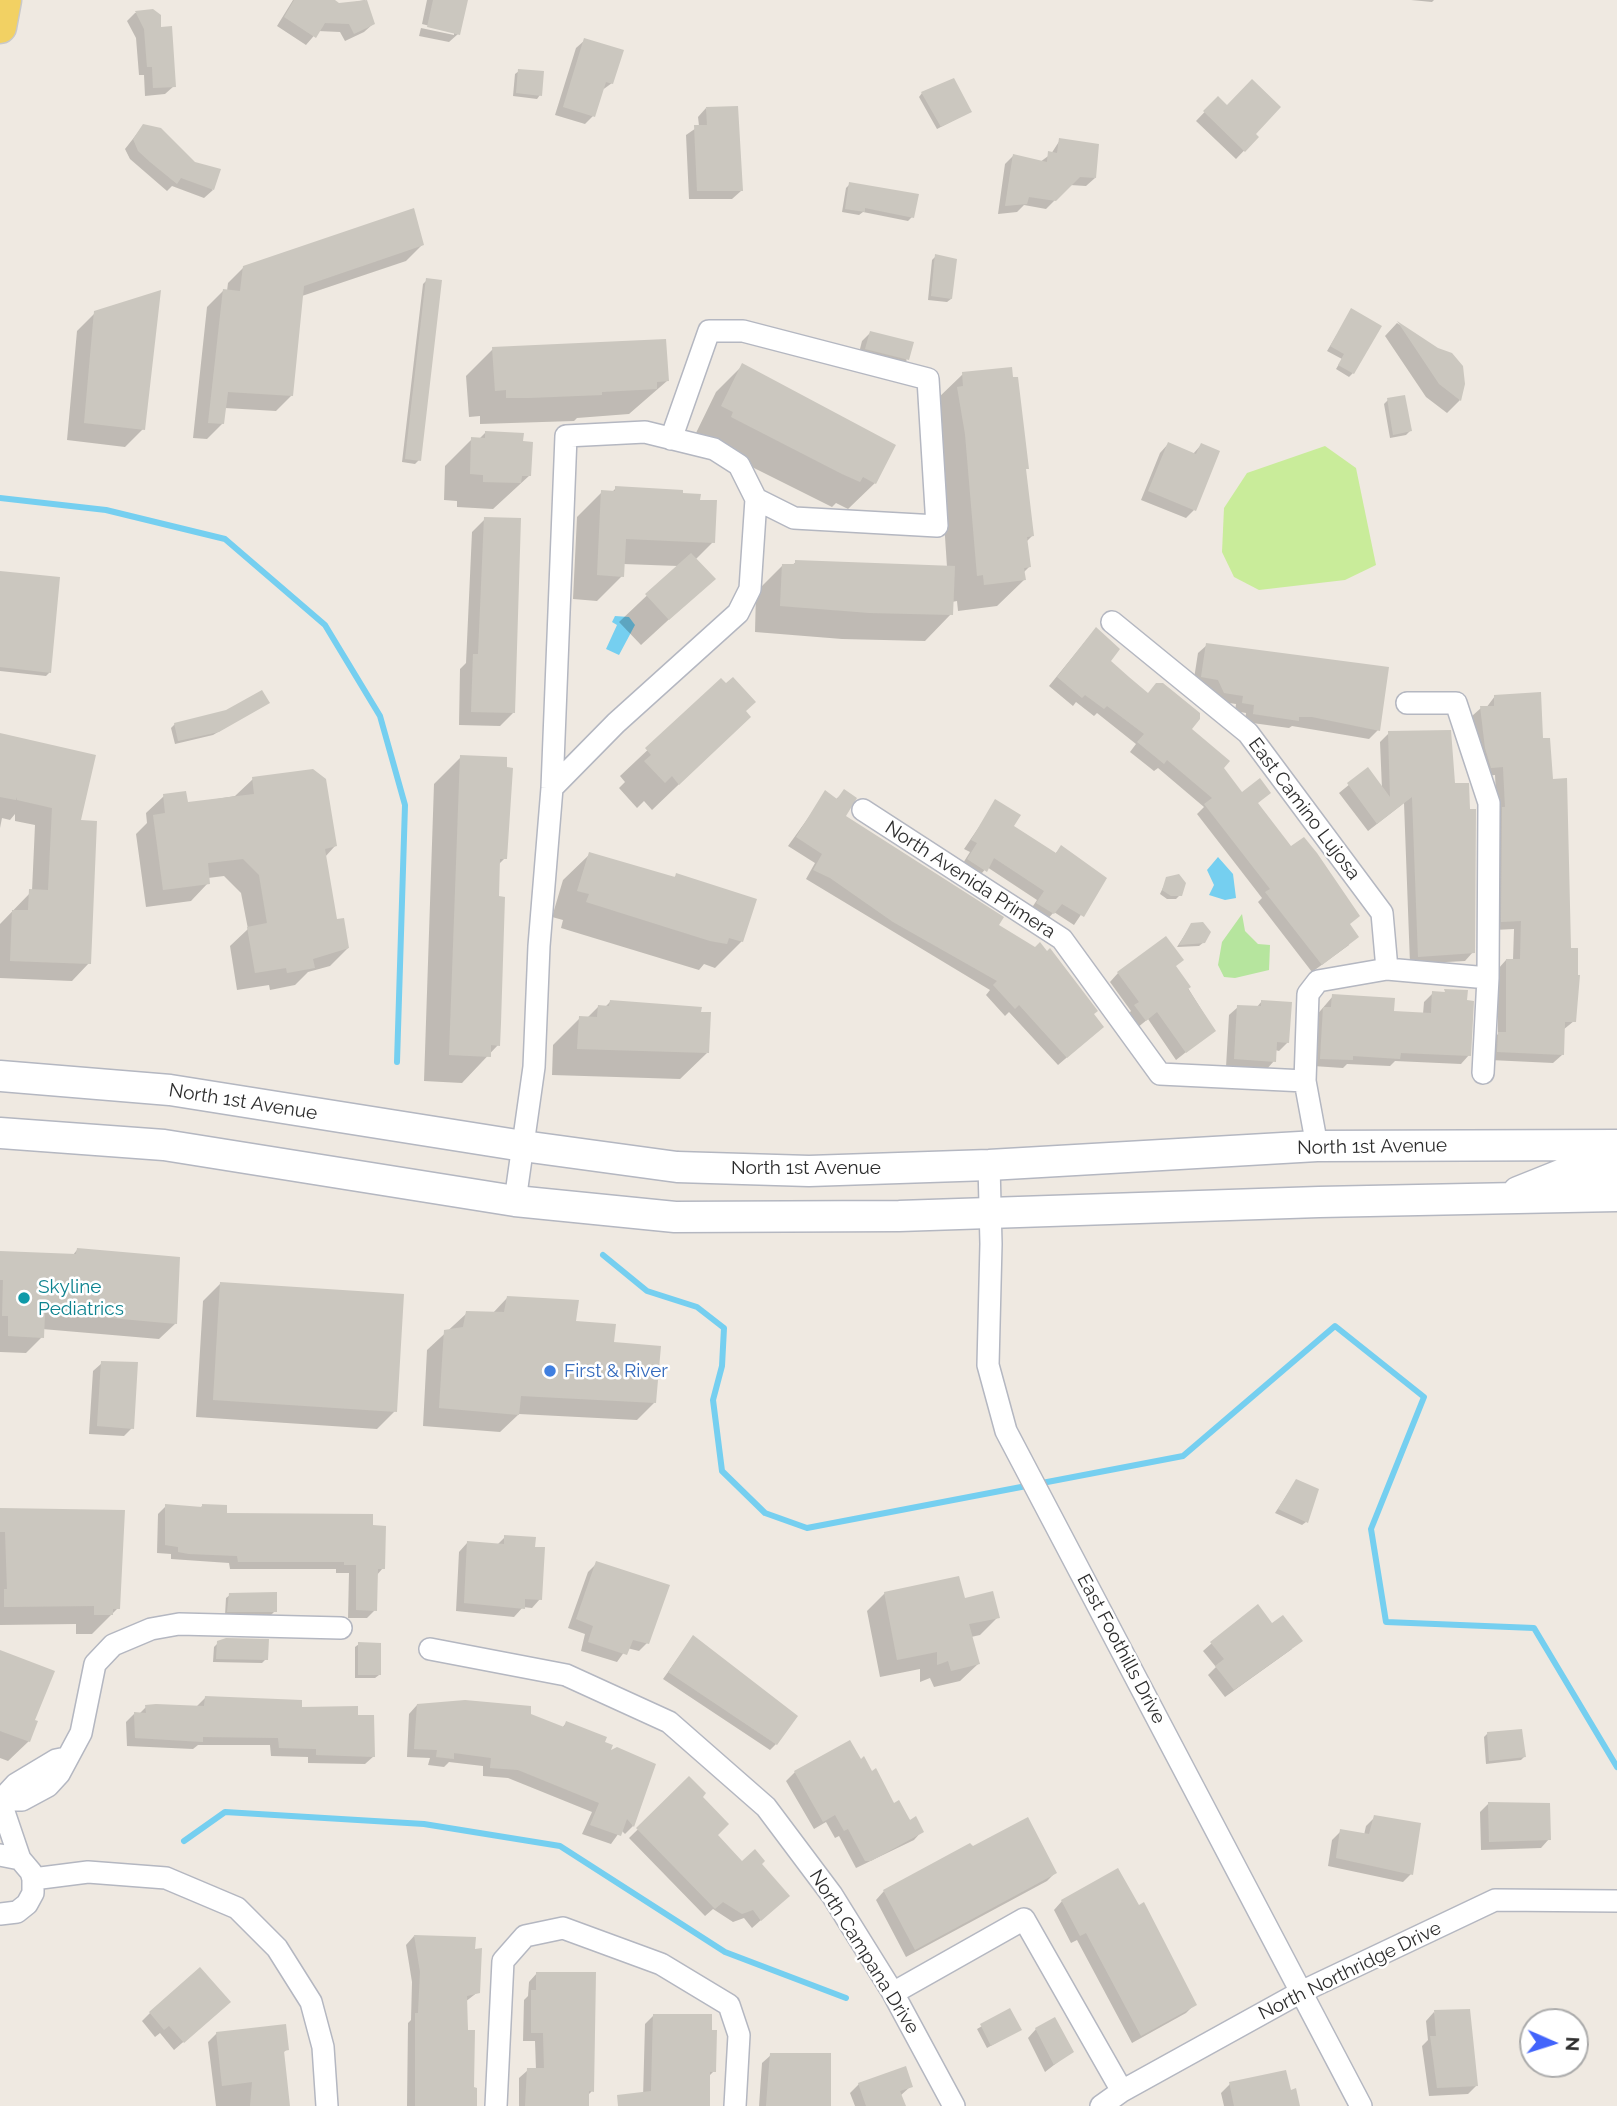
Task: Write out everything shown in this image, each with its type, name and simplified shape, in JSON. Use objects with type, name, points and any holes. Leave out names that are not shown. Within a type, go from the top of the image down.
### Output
[{"type":"main road","points":[[0,27],[5,0]]},
{"type":"main road","name":"North 1st Avenue","points":[[0,1076],[170,1090],[523,1146],[677,1167],[809,1171],[989,1165],[1317,1146],[1617,1145]]},
{"type":"main road","points":[[0,1133],[164,1145],[515,1201],[675,1217],[990,1213],[1617,1196]]},
{"type":"main road","points":[[1501,1199],[1578,1168],[1617,1170]]},
{"type":"street","points":[[671,439],[709,331],[743,331],[928,379],[937,526],[794,518],[756,499]]},
{"type":"street","points":[[515,1201],[534,1067],[539,946],[552,788],[566,436],[645,432],[714,449],[738,465],[756,499],[750,589],[738,613],[614,724],[552,788]]},
{"type":"street","name":"East Camino Lujosa","points":[[1112,622],[1248,733],[1382,913],[1387,968]]},
{"type":"street","points":[[1407,703],[1456,703],[1489,803],[1488,978],[1483,1073]]},
{"type":"street","name":"North Avenida Primera","points":[[863,810],[1062,939],[1160,1074],[1305,1081]]},
{"type":"street","points":[[1317,1146],[1305,1081],[1308,994],[1318,981],[1387,968],[1488,978]]},
{"type":"street","name":"East Foothills Drive","points":[[989,1165],[988,1365],[1006,1432],[1361,2106]]},
{"type":"street","points":[[0,1913],[17,1912],[27,1904],[33,1893],[31,1872],[10,1857],[1,1800],[16,1784],[56,1760],[66,1758],[81,1733],[95,1664],[113,1645],[151,1629],[179,1624],[341,1628]]},
{"type":"street","name":"North Campana Drive","points":[[430,1649],[566,1675],[669,1722],[766,1807],[832,1895],[893,1993],[954,2106]]},
{"type":"street","points":[[33,1879],[88,1872],[166,1878],[237,1908],[276,1948],[311,2002],[323,2047],[327,2106]]},
{"type":"street","name":"North Northridge Drive","points":[[1101,2106],[1122,2091],[1301,1992],[1495,1900],[1617,1901]]},
{"type":"street","points":[[893,1993],[1024,1919],[1122,2091]]},
{"type":"street","points":[[496,2106],[503,1961],[525,1936],[563,1928],[661,1964],[729,2005],[739,2035],[735,2106]]},
{"type":"green space","points":[[1325,446],[1356,468],[1376,565],[1345,580],[1259,590],[1234,577],[1222,552],[1224,508],[1247,473]]},
{"type":"green space","points":[[1242,914],[1245,931],[1258,944],[1270,945],[1269,970],[1235,978],[1224,977],[1218,965],[1222,942]]},
{"type":"water","points":[[615,616],[629,617],[635,625],[619,655],[606,649],[617,625],[612,622]]},
{"type":"water","points":[[1218,857],[1233,874],[1236,898],[1225,900],[1209,895],[1214,885],[1207,870]]},
{"type":"building","points":[[294,0],[335,0],[339,3],[367,0],[375,24],[354,34],[349,24],[325,23],[316,38],[284,17]]},
{"type":"building","points":[[433,0],[468,0],[460,35],[427,27]]},
{"type":"building","points":[[153,9],[161,15],[161,27],[172,26],[176,87],[153,88],[152,67],[147,67],[144,29],[135,11]]},
{"type":"building","points":[[584,38],[624,50],[613,84],[606,82],[595,117],[563,107]]},
{"type":"building","points":[[518,69],[544,71],[542,96],[516,93]]},
{"type":"building","points":[[954,78],[972,112],[941,127],[921,92]]},
{"type":"building","points":[[1252,79],[1281,107],[1256,134],[1259,137],[1245,152],[1203,111],[1218,96],[1227,105]]},
{"type":"building","points":[[738,106],[743,191],[697,191],[694,125],[707,125],[706,107]]},
{"type":"building","points":[[143,124],[161,128],[195,162],[221,169],[214,190],[181,178],[177,184],[138,151],[133,139]]},
{"type":"building","points":[[1059,138],[1099,144],[1096,178],[1080,177],[1056,201],[1029,197],[1027,204],[1005,206],[1013,154],[1047,162],[1048,151],[1057,153]]},
{"type":"building","points":[[849,182],[919,194],[914,218],[865,208],[865,212],[845,209]]},
{"type":"building","points":[[414,208],[424,245],[304,286],[293,396],[228,392],[224,424],[208,423],[223,289],[240,291],[243,266]]},
{"type":"building","points":[[935,254],[957,259],[952,299],[931,296]]},
{"type":"building","points":[[426,278],[442,280],[421,461],[405,459]]},
{"type":"building","points":[[161,290],[145,430],[84,423],[94,311]]},
{"type":"building","points":[[1351,308],[1382,326],[1354,374],[1338,365],[1344,354],[1330,346]]},
{"type":"building","points":[[1397,321],[1438,348],[1452,353],[1463,366],[1465,384],[1461,401],[1439,384]]},
{"type":"building","points":[[870,331],[914,342],[909,360],[865,349]]},
{"type":"building","points":[[666,339],[669,381],[657,382],[657,389],[602,392],[602,395],[528,398],[506,398],[506,390],[495,391],[492,347]]},
{"type":"building","points":[[742,363],[896,445],[876,484],[863,477],[860,482],[842,474],[731,417],[733,412],[721,406]]},
{"type":"building","points":[[1012,367],[1013,377],[1018,377],[1029,469],[1026,469],[1034,536],[1027,537],[1031,567],[1024,568],[1026,580],[984,585],[983,575],[977,576],[965,434],[957,387],[963,386],[962,372]]},
{"type":"building","points":[[1405,395],[1412,431],[1393,435],[1387,398]]},
{"type":"building","points":[[485,431],[524,433],[523,441],[533,442],[531,476],[522,476],[521,483],[483,482],[483,475],[470,474],[471,437],[485,438]]},
{"type":"building","points":[[1168,442],[1196,454],[1201,443],[1220,451],[1196,511],[1148,491]]},
{"type":"building","points":[[615,486],[683,490],[683,493],[701,494],[700,500],[717,500],[715,543],[626,539],[624,577],[597,575],[601,490],[615,491]]},
{"type":"building","points":[[484,517],[521,518],[515,713],[471,712],[473,654],[478,654]]},
{"type":"building","points":[[691,553],[716,579],[669,620],[645,594]]},
{"type":"building","points":[[795,560],[955,566],[953,615],[870,613],[780,606],[782,564],[795,564]]},
{"type":"building","points":[[0,571],[60,577],[51,673],[0,667]]},
{"type":"building","points":[[1096,627],[1120,649],[1111,661],[1148,693],[1156,683],[1163,683],[1200,713],[1200,719],[1192,729],[1230,761],[1224,768],[1242,792],[1260,778],[1271,793],[1258,803],[1291,846],[1304,837],[1360,916],[1350,924],[1359,937],[1322,965],[1265,892],[1270,889],[1204,804],[1212,798],[1167,760],[1164,764],[1137,742],[1144,734],[1107,706],[1104,709],[1085,695],[1082,698],[1057,677]]},
{"type":"building","points":[[1206,643],[1389,667],[1380,731],[1312,717],[1299,717],[1299,721],[1253,714],[1254,705],[1242,703],[1243,696],[1224,693],[1218,680],[1201,677]]},
{"type":"building","points":[[733,677],[756,702],[746,711],[751,717],[679,785],[672,776],[665,783],[644,761],[651,755],[645,748],[721,678],[726,683]]},
{"type":"building","points":[[262,690],[270,703],[219,732],[178,741],[174,723],[226,710]]},
{"type":"building","points":[[1541,692],[1543,738],[1550,738],[1553,779],[1567,778],[1571,948],[1578,948],[1580,975],[1576,1022],[1565,1022],[1564,1055],[1497,1052],[1498,1032],[1506,1032],[1506,959],[1520,959],[1521,921],[1501,922],[1502,807],[1505,807],[1503,767],[1491,768],[1485,748],[1480,706],[1494,706],[1494,695]]},
{"type":"building","points":[[1451,730],[1455,783],[1469,783],[1470,809],[1476,809],[1475,953],[1418,957],[1412,797],[1377,824],[1347,783],[1368,767],[1390,797],[1388,731]]},
{"type":"building","points":[[0,733],[96,755],[81,820],[97,821],[91,964],[10,961],[12,910],[28,910],[29,889],[48,890],[52,808],[17,800],[17,797],[16,800],[0,797]]},
{"type":"building","points":[[460,755],[507,757],[507,767],[513,768],[507,859],[500,859],[499,896],[505,897],[500,1046],[491,1045],[491,1057],[449,1055]]},
{"type":"building","points":[[313,769],[326,779],[337,846],[325,849],[337,919],[344,918],[349,948],[313,959],[315,968],[287,973],[286,968],[255,973],[247,927],[267,923],[259,875],[243,859],[208,863],[210,884],[163,890],[153,815],[165,813],[163,794],[186,791],[188,802],[254,794],[252,777]]},
{"type":"building","points":[[844,789],[857,798],[846,816],[1004,917],[999,925],[1035,947],[1040,942],[1047,951],[1050,948],[1098,1011],[1094,1014],[1104,1027],[1067,1058],[1019,1005],[1015,1009],[993,985],[997,981],[893,922],[830,878],[813,870],[822,854],[796,837],[825,790],[837,799]]},
{"type":"building","points":[[995,799],[1021,815],[1014,826],[1056,853],[1061,845],[1107,878],[1084,917],[1062,904],[1054,914],[1036,903],[1044,891],[994,858],[987,872],[967,859],[977,843],[971,840]]},
{"type":"building","points":[[589,852],[675,877],[676,873],[757,899],[743,942],[729,938],[727,944],[710,941],[586,902],[589,894],[577,891]]},
{"type":"building","points":[[1179,874],[1186,883],[1182,896],[1171,896],[1162,890],[1166,877]]},
{"type":"building","points":[[1203,922],[1211,932],[1205,943],[1179,945],[1191,923]]},
{"type":"building","points":[[1166,936],[1184,960],[1176,966],[1191,987],[1188,989],[1216,1031],[1186,1053],[1157,1012],[1146,1021],[1134,1005],[1139,1002],[1117,972]]},
{"type":"building","points":[[1444,989],[1468,990],[1467,1000],[1474,1001],[1471,1056],[1401,1053],[1400,1059],[1353,1056],[1353,1060],[1320,1059],[1323,1007],[1331,1007],[1332,994],[1395,998],[1394,1011],[1431,1013],[1432,991],[1445,992]]},
{"type":"building","points":[[610,1000],[702,1007],[701,1012],[711,1012],[709,1053],[577,1049],[579,1016],[597,1017],[598,1005],[609,1006]]},
{"type":"building","points":[[1261,1000],[1292,1002],[1289,1043],[1277,1042],[1276,1062],[1234,1059],[1237,1005],[1261,1006]]},
{"type":"building","points":[[77,1248],[180,1257],[177,1324],[45,1312],[44,1338],[8,1336],[8,1316],[2,1316],[3,1280],[0,1280],[0,1251],[76,1254]]},
{"type":"building","points":[[220,1282],[404,1294],[397,1412],[213,1400]]},
{"type":"building","name":"First & River","points":[[507,1296],[579,1300],[576,1321],[616,1324],[614,1342],[661,1346],[656,1403],[521,1396],[519,1415],[439,1408],[444,1330],[463,1327],[466,1311],[504,1312]]},
{"type":"building","points":[[101,1361],[138,1362],[134,1429],[97,1426]]},
{"type":"building","points":[[1296,1479],[1319,1489],[1308,1523],[1278,1509]]},
{"type":"building","points":[[165,1504],[202,1507],[202,1504],[227,1505],[227,1513],[373,1514],[373,1525],[386,1526],[385,1569],[378,1569],[377,1611],[356,1610],[356,1565],[344,1565],[344,1562],[238,1562],[237,1556],[178,1552],[178,1547],[165,1545]]},
{"type":"building","points":[[0,1508],[125,1510],[120,1609],[113,1609],[113,1615],[94,1615],[94,1606],[4,1607],[4,1589],[7,1589],[5,1532],[0,1532]]},
{"type":"building","points":[[504,1535],[536,1537],[535,1547],[545,1547],[542,1600],[525,1599],[525,1609],[464,1603],[467,1541],[504,1544]]},
{"type":"building","points":[[596,1561],[670,1585],[649,1644],[633,1640],[627,1655],[588,1642],[593,1626],[576,1619]]},
{"type":"building","points":[[959,1576],[965,1598],[993,1591],[1000,1618],[969,1624],[980,1664],[951,1671],[948,1661],[937,1665],[937,1652],[897,1660],[884,1592]]},
{"type":"building","points":[[277,1592],[277,1612],[227,1612],[229,1593]]},
{"type":"building","points":[[1258,1604],[1272,1623],[1283,1615],[1303,1641],[1234,1690],[1215,1666],[1224,1659],[1210,1642]]},
{"type":"building","points":[[693,1635],[798,1716],[777,1745],[668,1672]]},
{"type":"building","points":[[226,1638],[269,1639],[268,1660],[216,1659],[217,1641]]},
{"type":"building","points":[[358,1642],[381,1643],[381,1675],[358,1675]]},
{"type":"building","points":[[0,1650],[55,1671],[35,1720],[38,1721],[30,1742],[0,1731]]},
{"type":"building","points":[[205,1696],[302,1700],[302,1707],[358,1706],[358,1715],[374,1715],[375,1757],[316,1755],[316,1749],[279,1748],[278,1738],[203,1737],[203,1742],[135,1738],[134,1712],[146,1713],[145,1705],[204,1706]]},
{"type":"building","points":[[465,1700],[531,1706],[531,1714],[564,1727],[566,1721],[607,1737],[605,1742],[613,1745],[611,1750],[617,1747],[656,1764],[634,1827],[627,1819],[621,1836],[590,1825],[599,1803],[518,1770],[490,1768],[491,1758],[454,1753],[454,1759],[436,1757],[437,1750],[414,1749],[417,1704]]},
{"type":"building","points":[[1522,1729],[1526,1757],[1489,1761],[1487,1732]]},
{"type":"building","points":[[850,1740],[861,1759],[864,1756],[872,1771],[876,1768],[894,1803],[899,1800],[910,1820],[916,1816],[924,1832],[871,1861],[865,1861],[848,1829],[844,1831],[835,1815],[823,1822],[794,1771]]},
{"type":"building","points":[[689,1776],[706,1793],[703,1797],[729,1824],[718,1835],[742,1861],[755,1849],[765,1861],[762,1864],[790,1896],[761,1921],[753,1910],[742,1914],[723,1902],[715,1909],[636,1828]]},
{"type":"building","points":[[1488,1802],[1550,1803],[1551,1840],[1489,1842]]},
{"type":"building","points":[[1374,1815],[1421,1823],[1413,1875],[1336,1858],[1340,1829],[1369,1834]]},
{"type":"building","points":[[1028,1817],[1057,1873],[915,1950],[883,1890],[970,1843],[973,1846]]},
{"type":"building","points":[[1118,1868],[1139,1905],[1144,1902],[1197,2005],[1141,2036],[1086,1933],[1080,1936],[1061,1900]]},
{"type":"building","points":[[414,1935],[476,1937],[475,1949],[482,1948],[480,1993],[467,1996],[468,2030],[475,2030],[474,2087],[477,2088],[477,2106],[415,2106],[415,2013],[418,2013],[420,1972]]},
{"type":"building","points":[[200,1967],[231,2002],[184,2043],[169,2026],[164,2030],[149,2012]]},
{"type":"building","points":[[536,1972],[596,1972],[594,2092],[589,2091],[589,2106],[525,2106],[527,2068],[544,2068],[543,2033],[531,2033],[531,1990],[536,1990]]},
{"type":"building","points":[[1010,2008],[1022,2030],[991,2046],[980,2024]]},
{"type":"building","points":[[1470,2009],[1478,2086],[1437,2088],[1430,2036],[1436,2036],[1434,2010]]},
{"type":"building","points":[[653,2014],[712,2014],[712,2030],[717,2030],[716,2072],[710,2072],[710,2106],[618,2106],[617,2095],[651,2091]]},
{"type":"building","points":[[1055,2017],[1074,2052],[1054,2065],[1035,2028]]},
{"type":"building","points":[[286,2024],[289,2050],[284,2051],[290,2106],[250,2106],[252,2082],[222,2086],[216,2032]]},
{"type":"building","points":[[770,2053],[831,2053],[831,2106],[766,2106]]},
{"type":"building","points":[[906,2066],[913,2087],[900,2091],[906,2106],[866,2106],[858,2083]]},
{"type":"building","points":[[1286,2070],[1291,2090],[1296,2088],[1300,2106],[1234,2106],[1229,2082]]},
{"type":"waterway","points":[[0,498],[106,510],[225,539],[325,625],[380,716],[405,805],[397,1062]]},
{"type":"waterway","points":[[603,1255],[647,1291],[697,1307],[724,1328],[722,1366],[713,1400],[722,1471],[765,1513],[807,1528],[1183,1456],[1335,1326],[1424,1397],[1371,1529],[1386,1622],[1534,1628],[1617,1767]]},
{"type":"waterway","points":[[184,1841],[225,1812],[424,1824],[560,1846],[725,1952],[846,1998]]},
{"type":"place","name":"Skyline Pediatrics","points":[[24,1298]]},
{"type":"place","name":"First & River","points":[[550,1371]]}]
